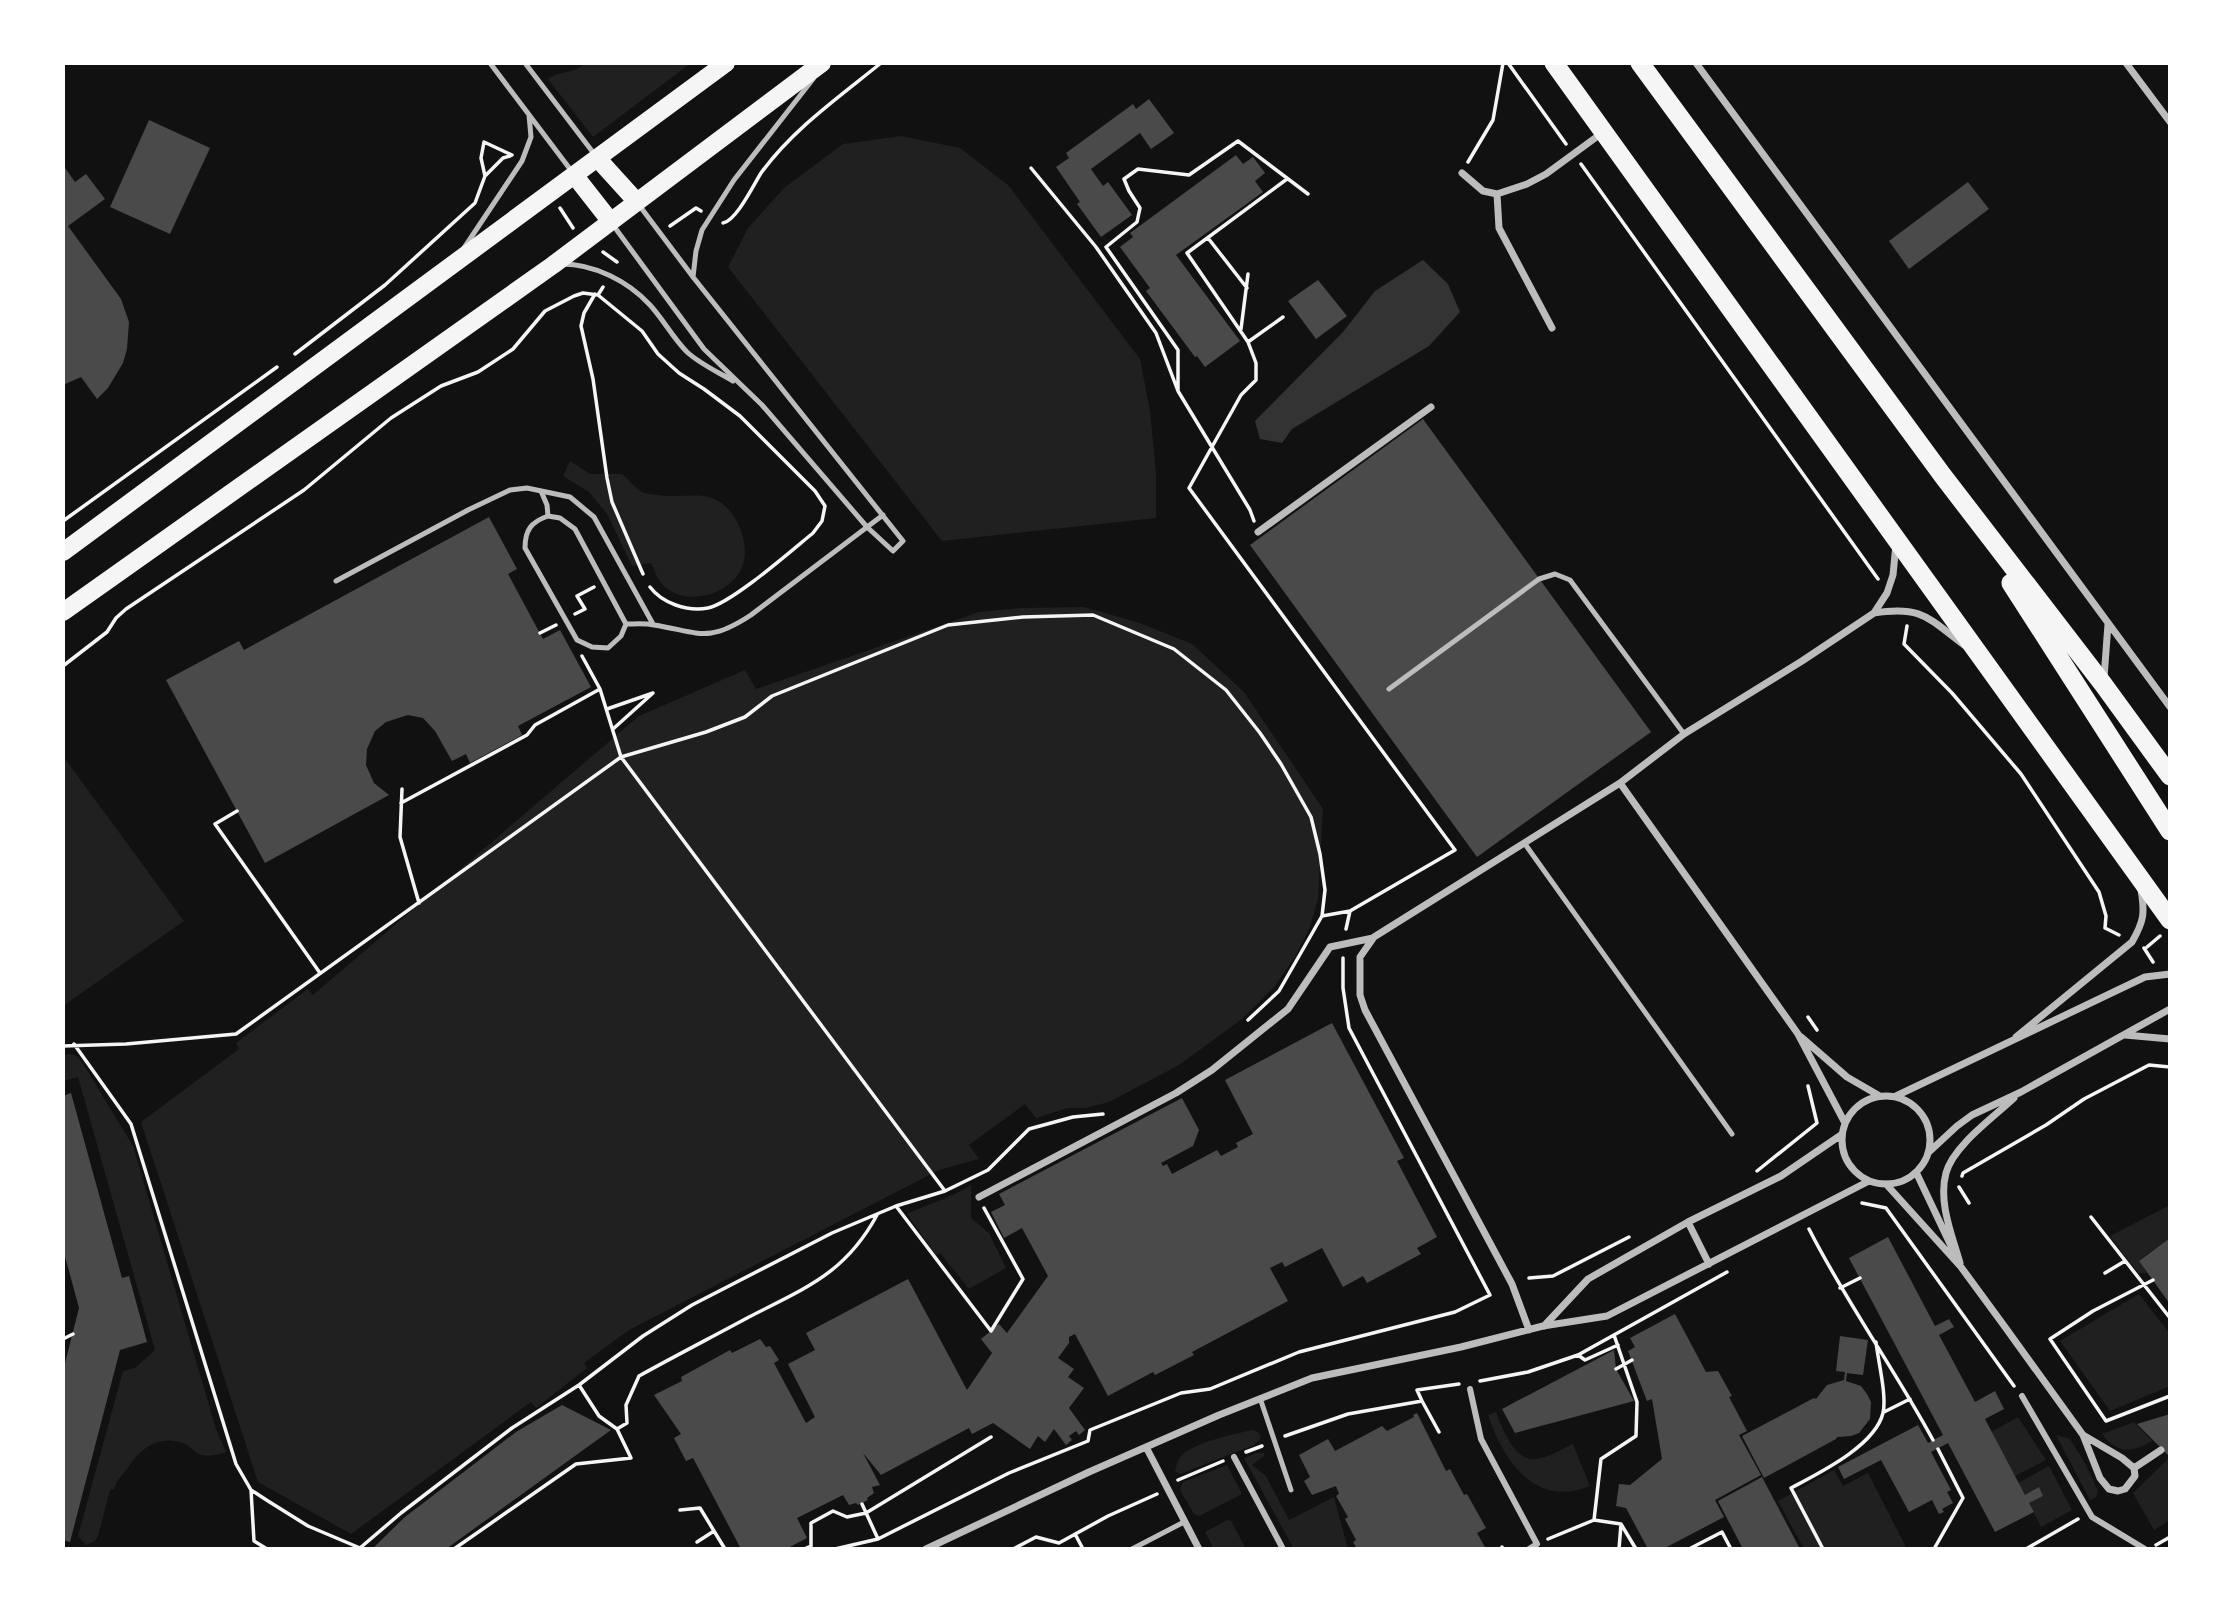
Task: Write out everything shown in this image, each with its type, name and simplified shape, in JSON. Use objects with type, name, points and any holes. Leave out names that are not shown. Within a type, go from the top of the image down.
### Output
[{"type":"highway","points":[[1554,63],[2170,920]]},
{"type":"highway","points":[[1640,63],[1943,476],[2170,776]]},
{"type":"highway","points":[[1943,476],[2170,831]]},
{"type":"main road","points":[[63,552],[726,63]]},
{"type":"main road","points":[[63,612],[553,264],[824,63]]},
{"type":"main road","points":[[598,159],[637,202]]},
{"type":"main road","points":[[575,176],[611,222]]},
{"type":"street","points":[[1696,63],[2170,707]]},
{"type":"street","points":[[2126,63],[2170,122]]},
{"type":"street","points":[[1462,173],[1483,191],[1497,194],[1527,184],[1603,132]]},
{"type":"street","points":[[1497,194],[1499,228],[1552,328]]},
{"type":"street","points":[[1258,533],[1431,407]]},
{"type":"street","points":[[981,1201],[1177,1093],[1212,1070],[1288,1009],[1330,947],[1374,937],[1620,783],[1684,734],[1874,613],[1887,593],[1893,575],[1896,538]]},
{"type":"street","points":[[1874,613],[1900,609],[1919,613],[1980,658]]},
{"type":"street","points":[[2103,684],[2108,623]]},
{"type":"street","points":[[1620,783],[1798,1034],[1844,1123]]},
{"type":"street","points":[[2005,1046],[2132,942],[2145,909],[2139,878]]},
{"type":"street","points":[[1374,937],[1360,957],[1360,995],[1365,1010],[1513,1284],[1529,1330]]},
{"type":"street","points":[[1896,1096],[2145,977],[2170,974]]},
{"type":"street","points":[[1929,1152],[1931,1138],[1928,1124],[1910,1102],[1896,1096],[1879,1096],[1860,1103],[1844,1123],[1842,1149],[1857,1173],[1869,1181],[1886,1184],[1902,1181],[1916,1172],[1929,1152],[1972,1115],[2021,1092],[2170,1009]]},
{"type":"street","points":[[1798,1034],[1847,1077],[1879,1096]]},
{"type":"street","points":[[2123,1034],[2170,1039]]},
{"type":"street","points":[[1961,1267],[1944,1195],[1946,1172],[1959,1150],[2021,1092]]},
{"type":"street","points":[[1543,1326],[1588,1279],[1688,1222],[1781,1176],[1841,1135]]},
{"type":"street","points":[[1916,1172],[1961,1267]]},
{"type":"street","points":[[926,1549],[1146,1447],[1312,1378],[1461,1347],[1543,1326],[1606,1316],[1869,1181]]},
{"type":"street","points":[[1886,1184],[1961,1267],[2083,1435],[2100,1478],[2109,1489],[2125,1489],[2135,1476],[2134,1468],[2123,1458],[2083,1435]]},
{"type":"street","points":[[1688,1222],[1709,1264]]},
{"type":"street","points":[[1470,1389],[1481,1439],[1537,1544],[1530,1549]]},
{"type":"street","points":[[2022,1396],[2092,1517],[2145,1549]]},
{"type":"street","points":[[1146,1447],[1199,1549]]},
{"type":"street","points":[[2134,1468],[2161,1450]]},
{"type":"street","points":[[1234,1457],[1283,1549]]},
{"type":"lane","points":[[490,63],[575,176]]},
{"type":"lane","points":[[525,63],[598,159]]},
{"type":"lane","points":[[693,277],[698,241],[710,216],[734,180],[824,63]]},
{"type":"lane","points":[[454,262],[522,160],[531,137],[529,115]]},
{"type":"lane","points":[[611,222],[693,336],[786,432],[867,527],[893,551],[903,541],[693,277],[637,202]]},
{"type":"lane","points":[[553,264],[580,265],[611,276],[648,303],[691,356],[739,384]]},
{"type":"lane","points":[[336,581],[468,510],[510,491],[527,488],[570,497],[594,517],[653,624]]},
{"type":"lane","points":[[541,491],[548,516]]},
{"type":"lane","points":[[626,624],[653,624],[700,634],[731,626],[751,615],[883,515]]},
{"type":"lane","points":[[548,516],[560,518],[575,529],[626,624],[621,636],[608,648],[592,647],[577,640],[525,548],[525,534],[536,520],[548,516]]},
{"type":"lane","points":[[1389,689],[1539,579],[1555,574],[1570,580],[1684,734]]},
{"type":"lane","points":[[1525,844],[1732,1134]]},
{"type":"lane","points":[[1260,1398],[1291,1490]]},
{"type":"lane","points":[[1132,1549],[1184,1522]]},
{"type":"path","points":[[660,233],[696,208],[719,222],[729,222],[786,142],[881,63]]},
{"type":"path","points":[[1506,63],[1887,593]]},
{"type":"path","points":[[1462,173],[1493,120],[1506,63]]},
{"type":"path","points":[[1178,391],[1178,350],[1106,247],[1137,222],[1140,208],[1124,180],[1138,169],[1189,175],[1238,141],[1308,194]]},
{"type":"path","points":[[484,142],[481,158],[485,176]]},
{"type":"path","points":[[288,359],[384,285],[475,203],[485,176],[503,158],[512,155]]},
{"type":"path","points":[[1031,168],[1096,247],[1156,333],[1178,391],[1250,510],[1258,533]]},
{"type":"path","points":[[1288,178],[1187,253],[1248,342],[1256,363],[1256,380],[1241,395],[1189,488],[1455,850]]},
{"type":"path","points":[[1208,238],[1247,288]]},
{"type":"path","points":[[63,666],[107,632],[125,609],[304,490],[391,418],[441,386],[478,372],[513,349],[545,311],[583,293],[596,295],[642,331],[658,354],[679,373],[740,416],[816,491],[825,506],[822,522],[813,533],[727,600],[707,608],[666,602],[652,590],[611,502],[593,379],[581,326],[584,313],[596,295],[611,276],[618,264],[633,253]]},
{"type":"path","points":[[1240,331],[1248,274]]},
{"type":"path","points":[[1248,342],[1283,317]]},
{"type":"path","points":[[63,521],[278,367]]},
{"type":"path","points":[[540,633],[585,609],[577,596],[604,582]]},
{"type":"path","points":[[1900,609],[1908,621],[1904,644],[1952,693],[2021,774],[2099,891],[2106,916],[2105,928],[2132,942]]},
{"type":"path","points":[[63,1046],[126,1044],[236,1034],[621,757],[706,732],[745,717],[772,696],[948,625],[1023,617],[1093,615],[1174,649],[1226,690],[1260,733],[1293,782],[1311,817],[1325,890],[1322,916],[1279,991],[1242,1026]]},
{"type":"path","points":[[581,655],[600,689],[621,757],[945,1191]]},
{"type":"path","points":[[401,803],[527,736],[535,725],[600,689]]},
{"type":"path","points":[[606,709],[653,693],[613,729]]},
{"type":"path","points":[[401,789],[400,837],[419,903]]},
{"type":"path","points":[[237,811],[215,824],[320,974]]},
{"type":"path","points":[[1322,916],[1350,911]]},
{"type":"path","points":[[1808,1017],[1820,1035]]},
{"type":"path","points":[[74,1044],[131,1124],[236,1464],[251,1490],[254,1541],[267,1549]]},
{"type":"path","points":[[1969,1203],[1959,1187],[1963,1173],[2046,1125],[2084,1099],[2149,1065],[2170,1067]]},
{"type":"path","points":[[251,1490],[308,1526],[360,1548],[512,1428],[579,1385],[643,1336],[692,1305],[832,1233],[896,1206],[945,1191],[988,1170],[1029,1129],[1073,1117],[1112,1113]]},
{"type":"path","points":[[896,1206],[991,1331],[1023,1279],[981,1201]]},
{"type":"path","points":[[1886,1208],[2022,1396]]},
{"type":"path","points":[[617,1429],[627,1423],[626,1405],[639,1376],[813,1284],[846,1259],[863,1241],[878,1214]]},
{"type":"path","points":[[2091,1217],[2170,1318]]},
{"type":"path","points":[[1809,1229],[1840,1288],[1933,1440]]},
{"type":"path","points":[[2105,1273],[2125,1261]]},
{"type":"path","points":[[1840,1288],[1860,1278]]},
{"type":"path","points":[[2153,1280],[2094,1311],[2049,1339],[2106,1421],[2170,1396]]},
{"type":"path","points":[[835,1549],[878,1539],[1009,1473],[1082,1445],[1088,1441],[1090,1430],[1181,1393],[1210,1389],[1299,1352],[1455,1312],[1490,1295]]},
{"type":"path","points":[[63,1339],[72,1334]]},
{"type":"path","points":[[1594,1520],[1601,1459],[1636,1436],[1637,1402],[1614,1335]]},
{"type":"path","points":[[1824,1549],[1791,1488],[1824,1470],[1866,1441],[1876,1428],[1884,1412],[1875,1342]]},
{"type":"path","points":[[1578,1355],[1585,1360],[1618,1345]]},
{"type":"path","points":[[1616,1369],[1632,1360]]},
{"type":"path","points":[[454,1549],[576,1464],[631,1458],[617,1429],[599,1416],[579,1385]]},
{"type":"path","points":[[1884,1412],[1910,1399]]},
{"type":"path","points":[[1422,1401],[1439,1432]]},
{"type":"path","points":[[804,1549],[811,1546],[811,1523],[833,1511],[847,1517],[866,1513],[990,1437]]},
{"type":"path","points":[[1934,1549],[1963,1498],[1938,1449]]},
{"type":"path","points":[[862,1504],[878,1539]]},
{"type":"path","points":[[680,1510],[700,1508],[726,1549]]},
{"type":"path","points":[[2026,1549],[2089,1513]]},
{"type":"path","points":[[1537,1544],[1594,1520],[1621,1524]]},
{"type":"path","points":[[1619,1549],[1621,1524]]},
{"type":"path","points":[[1621,1524],[1636,1549]]},
{"type":"path","points":[[697,1542],[714,1531]]},
{"type":"path","points":[[1689,1549],[1722,1532],[1731,1549]]},
{"type":"path","points":[[1075,1534],[1083,1549]]},
{"type":"shaded area","points":[[586,63],[691,63],[593,137],[548,79]]},
{"type":"shaded area","points":[[901,136],[960,148],[1008,185],[1140,359],[1150,411],[1156,473],[1156,518],[942,541],[728,267],[748,228],[784,188],[843,144]]},
{"type":"shaded area","points":[[1423,260],[1448,284],[1460,312],[1429,346],[1292,429],[1282,443],[1260,439],[1255,421],[1343,332],[1375,291]]},
{"type":"shaded area","points":[[570,461],[590,474],[622,474],[645,493],[702,496],[720,502],[729,510],[742,534],[745,554],[739,573],[724,588],[704,596],[693,597],[683,596],[664,586],[651,563],[632,566],[607,514],[589,492],[563,476]]},
{"type":"shaded area","points":[[1084,607],[1140,623],[1192,644],[1244,692],[1323,809],[1318,899],[1310,927],[1295,957],[1275,986],[1242,1019],[1179,1065],[1109,1102],[1086,1108],[1068,1108],[1036,1118],[1025,1104],[969,1145],[979,1159],[939,1170],[629,1330],[584,1363],[587,1368],[536,1408],[531,1402],[351,1534],[258,1482],[141,1122],[239,1049],[236,1043],[308,989],[313,995],[639,716],[745,670],[756,689],[979,612]]},
{"type":"shaded area","points":[[63,756],[184,921],[63,1006]]},
{"type":"shaded area","points":[[63,1055],[77,1056],[82,1062],[133,1146],[216,1429],[226,1452],[202,1455],[185,1444],[168,1440],[146,1448],[134,1459],[114,1489],[110,1490],[98,1536],[95,1541],[86,1545],[78,1536],[123,1371],[135,1368],[155,1350],[78,1077],[63,1081]]},
{"type":"shaded area","points":[[971,1185],[971,1218],[989,1233],[1006,1268],[969,1289],[940,1253],[936,1255],[907,1214]]},
{"type":"shaded area","points":[[2170,1205],[2170,1238],[2139,1260],[2147,1273],[2138,1273],[2110,1236]]},
{"type":"shaded area","points":[[2139,1294],[2170,1334],[2170,1386],[2110,1411],[2060,1341]]},
{"type":"shaded area","points":[[1496,1412],[1511,1443],[1522,1456],[1529,1459],[1546,1457],[1573,1444],[1590,1486],[1570,1491],[1553,1491],[1538,1486],[1524,1476],[1512,1463],[1494,1432],[1488,1415]]},
{"type":"shaded area","points":[[2018,1417],[2046,1460],[2015,1476],[1991,1432]]},
{"type":"shaded area","points":[[2134,1422],[2152,1441],[2138,1448],[2125,1450],[2113,1445],[2102,1434]]},
{"type":"shaded area","points":[[1253,1430],[1258,1432],[1261,1438],[1254,1445],[1180,1474],[1175,1471],[1182,1455],[1196,1446]]},
{"type":"shaded area","points":[[2056,1435],[2070,1439],[2098,1491],[2096,1497],[2090,1500]]},
{"type":"shaded area","points":[[1264,1453],[1264,1456],[1252,1465],[1266,1476],[1289,1520],[1334,1497],[1348,1549],[1294,1549],[1244,1458]]},
{"type":"shaded area","points":[[2170,1457],[2170,1520],[2154,1530],[2133,1493]]},
{"type":"shaded area","points":[[1227,1465],[1242,1494],[1199,1516],[1194,1514],[1180,1490],[1183,1482]]},
{"type":"shaded area","points":[[2049,1466],[2072,1510],[2041,1527],[2029,1503],[2043,1496],[2039,1488],[2025,1495],[2018,1483]]},
{"type":"shaded area","points":[[1834,1470],[1843,1486],[1868,1473],[1907,1549],[1804,1549],[1778,1501]]},
{"type":"shaded area","points":[[1227,1520],[1231,1521],[1246,1549],[1214,1549],[1205,1532]]},
{"type":"building","points":[[1149,99],[1174,133],[1151,149],[1140,133],[1091,169],[1103,186],[1108,182],[1132,215],[1101,237],[1077,204],[1080,202],[1056,167],[1069,158],[1066,153],[1133,104],[1136,109]]},
{"type":"building","points":[[149,120],[210,148],[170,234],[110,207]]},
{"type":"building","points":[[1236,155],[1243,164],[1253,157],[1265,173],[1255,181],[1263,192],[1176,255],[1240,341],[1205,367],[1146,291],[1150,288],[1120,247],[1133,237],[1130,233]]},
{"type":"building","points":[[63,165],[75,182],[86,174],[105,199],[68,226],[121,299],[129,322],[123,363],[108,388],[97,399],[81,377],[63,385]]},
{"type":"building","points":[[1968,182],[1989,209],[1909,269],[1889,241]]},
{"type":"building","points":[[1318,280],[1347,316],[1316,339],[1288,301]]},
{"type":"building","points":[[1423,419],[1651,732],[1477,857],[1250,545]]},
{"type":"building","points":[[489,517],[517,569],[508,574],[543,639],[560,630],[591,687],[518,726],[522,735],[470,763],[466,754],[452,761],[435,731],[423,718],[408,715],[386,722],[375,731],[367,749],[366,765],[374,783],[389,795],[265,863],[166,680],[239,641],[244,650]]},
{"type":"building","points":[[1332,1023],[1404,1158],[1397,1161],[1437,1237],[1417,1248],[1421,1254],[1367,1283],[1363,1276],[1343,1287],[1322,1248],[1285,1267],[1282,1262],[1270,1268],[1288,1301],[1192,1352],[1194,1355],[1155,1375],[1153,1372],[1108,1396],[1075,1334],[1069,1337],[1069,1343],[1058,1358],[1074,1369],[1068,1377],[1084,1388],[1069,1408],[1085,1430],[1079,1435],[1076,1431],[1069,1436],[1072,1440],[1066,1445],[1054,1429],[1045,1442],[1038,1436],[1030,1449],[993,1423],[972,1434],[969,1428],[881,1475],[863,1453],[880,1485],[872,1487],[874,1493],[868,1500],[858,1505],[849,1505],[843,1495],[797,1518],[807,1538],[786,1549],[741,1549],[693,1458],[686,1461],[674,1438],[681,1434],[654,1395],[682,1381],[681,1377],[730,1350],[732,1353],[760,1339],[766,1347],[770,1346],[779,1360],[774,1363],[806,1423],[815,1417],[788,1364],[815,1350],[806,1333],[908,1279],[967,1390],[992,1353],[981,1339],[999,1324],[1007,1333],[1048,1276],[1022,1228],[1004,1238],[991,1212],[1005,1205],[999,1194],[1182,1098],[1199,1130],[1193,1146],[1161,1163],[1163,1166],[1167,1164],[1172,1174],[1217,1150],[1221,1156],[1238,1147],[1236,1143],[1253,1134],[1225,1080]]},
{"type":"building","points":[[71,1093],[122,1278],[129,1276],[147,1342],[120,1350],[70,1542],[63,1540],[63,1371],[79,1308],[63,1249],[63,1096]]},
{"type":"building","points":[[1888,1237],[1935,1326],[1949,1319],[1954,1327],[1939,1335],[1975,1402],[1995,1391],[2004,1409],[1985,1419],[2025,1495],[2039,1487],[2043,1496],[2029,1503],[2034,1512],[1995,1532],[1948,1443],[1931,1452],[1951,1490],[1947,1492],[1953,1503],[1939,1514],[1932,1500],[1909,1512],[1881,1460],[1844,1479],[1838,1467],[1918,1425],[1928,1443],[1943,1435],[1849,1258]]},
{"type":"building","points":[[2170,1238],[2170,1304],[2139,1261]]},
{"type":"building","points":[[1675,1314],[1706,1372],[1718,1371],[1732,1396],[1729,1397],[1747,1431],[1739,1435],[1761,1475],[1715,1500],[1724,1517],[1663,1549],[1648,1549],[1626,1508],[1616,1506],[1619,1484],[1630,1485],[1662,1459],[1652,1399],[1647,1401],[1628,1351],[1635,1347],[1630,1338]]},
{"type":"building","points":[[1840,1336],[1868,1340],[1863,1375],[1847,1373],[1846,1381],[1861,1386],[1867,1394],[1871,1402],[1870,1419],[1859,1433],[1837,1437],[1764,1478],[1742,1436],[1816,1399],[1827,1385],[1844,1380],[1845,1372],[1836,1371]]},
{"type":"building","points":[[1614,1350],[1616,1369],[1634,1401],[1515,1433],[1502,1409]]},
{"type":"building","points":[[562,1405],[611,1430],[446,1549],[372,1549],[405,1517],[516,1432]]},
{"type":"building","points":[[1417,1413],[1446,1471],[1450,1469],[1486,1528],[1477,1533],[1486,1549],[1357,1549],[1353,1542],[1356,1540],[1345,1519],[1348,1517],[1336,1496],[1339,1494],[1336,1486],[1312,1495],[1304,1481],[1310,1477],[1299,1455],[1328,1439],[1335,1451],[1382,1426],[1387,1431]]},
{"type":"building","points":[[2170,1414],[2170,1457],[2137,1424]]},
{"type":"building","points":[[1762,1477],[1800,1549],[1743,1549],[1718,1501]]}]
